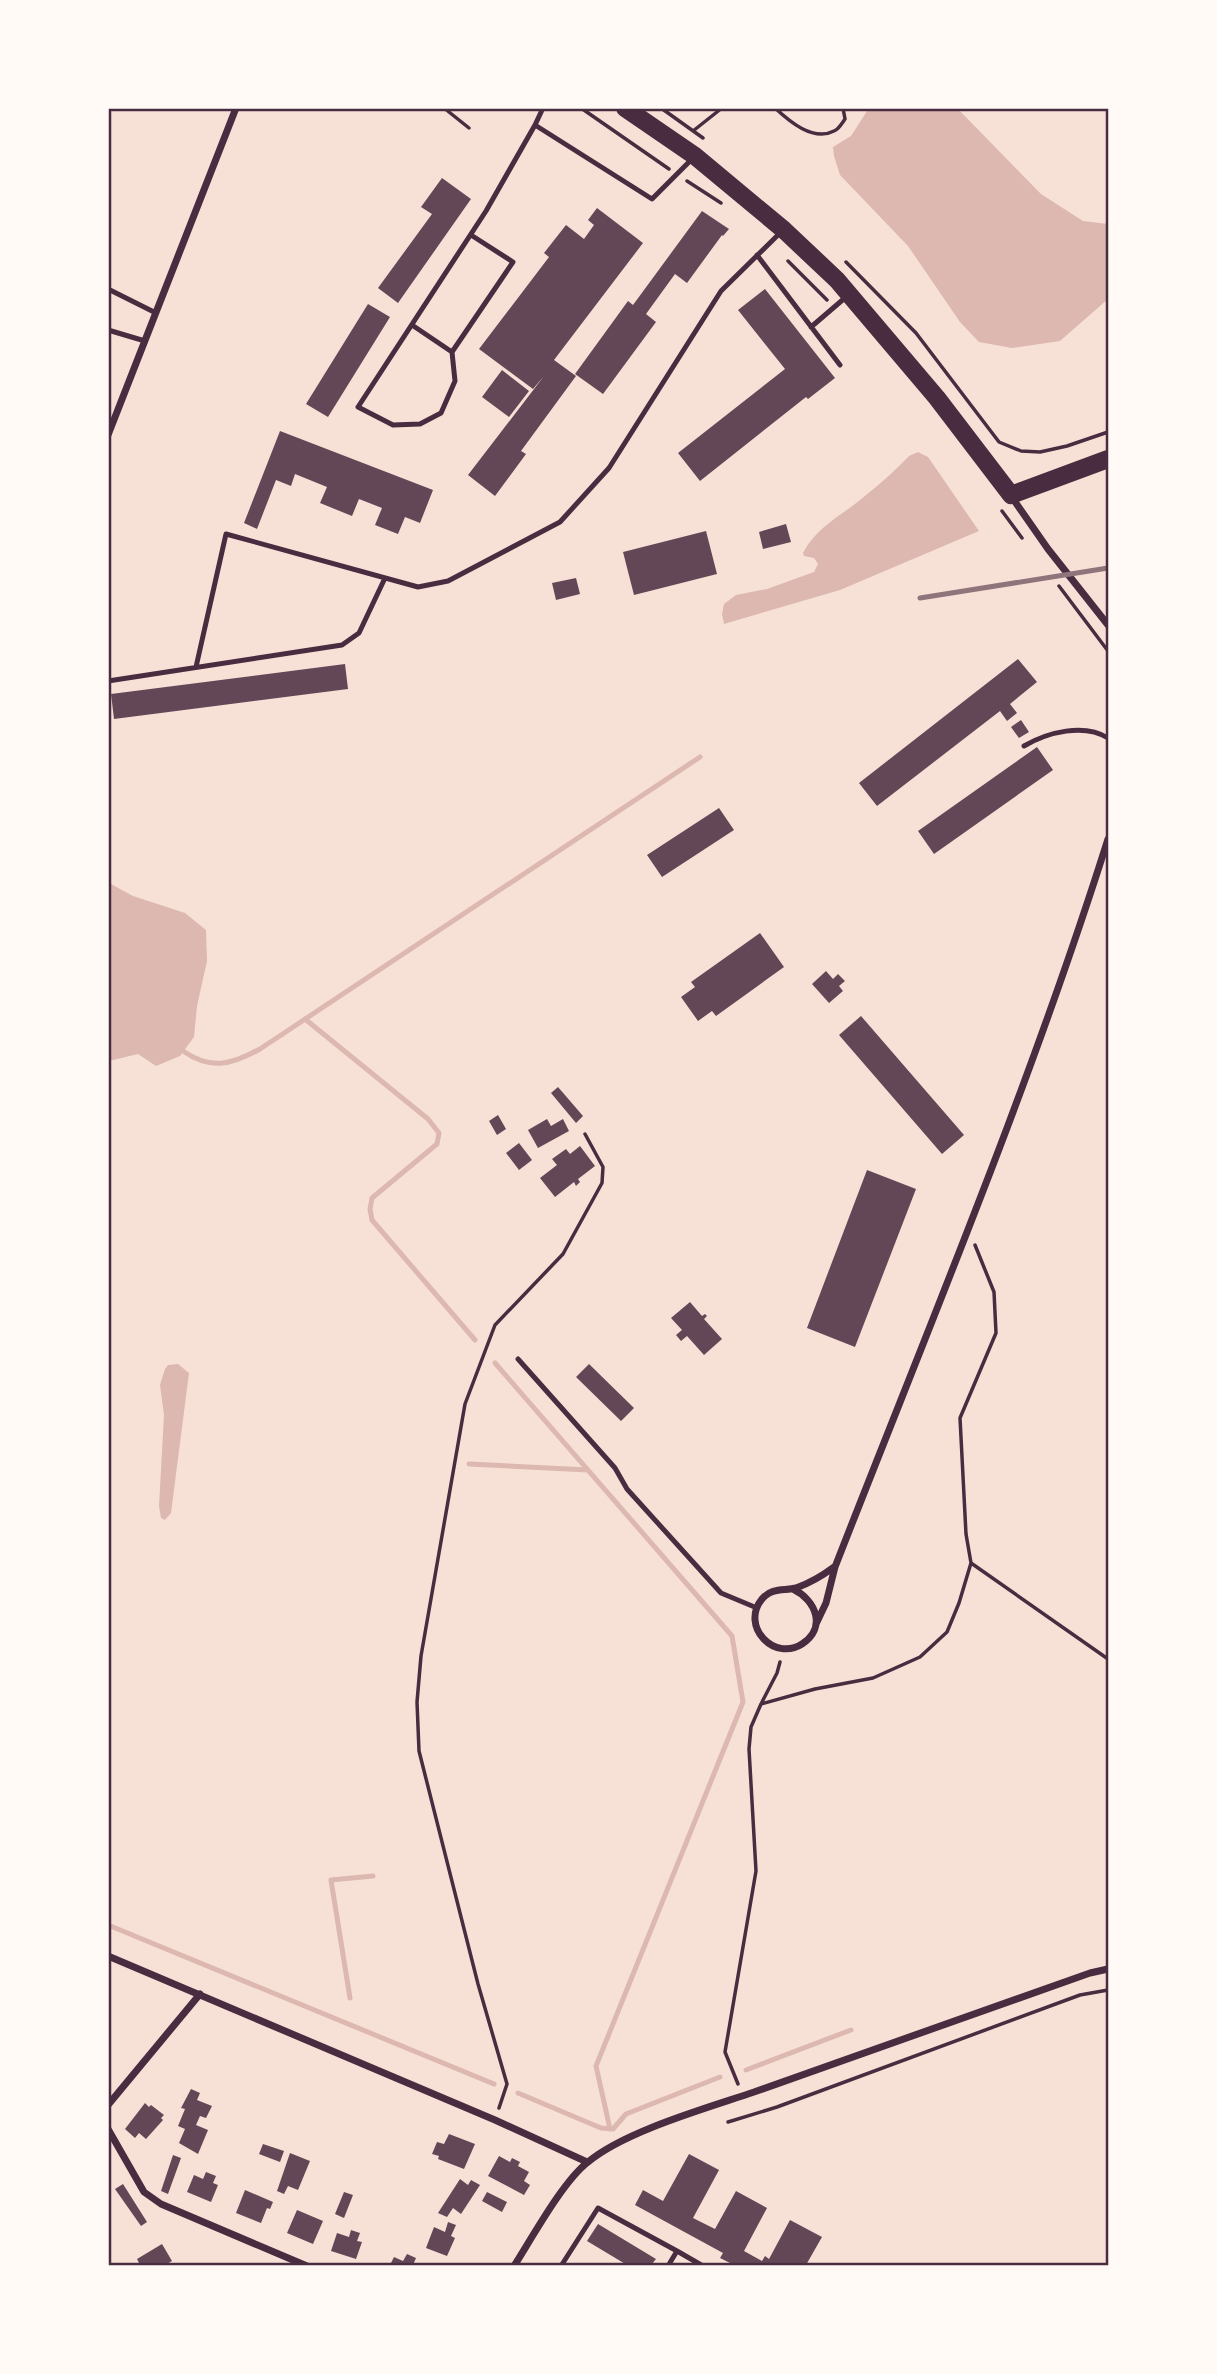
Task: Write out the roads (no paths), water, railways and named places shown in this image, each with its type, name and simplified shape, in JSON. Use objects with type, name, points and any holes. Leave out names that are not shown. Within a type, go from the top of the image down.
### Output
[{"type":"main road","points":[[625,108],[688,151],[784,230],[849,294],[937,398],[1006,502],[1108,459]]},
{"type":"street","points":[[108,435],[236,108]]},
{"type":"street","points":[[1006,502],[1048,549],[1108,625]]},
{"type":"street","points":[[816,1623],[816,1612],[804,1594],[782,1588],[771,1591],[762,1598],[755,1619],[763,1640],[772,1647],[795,1648],[805,1643],[812,1634],[826,1603],[835,1567],[1079,933],[1108,839]]},
{"type":"street","points":[[793,1589],[819,1578],[835,1567]]},
{"type":"street","points":[[108,1956],[495,2120],[587,2162]]},
{"type":"street","points":[[514,2266],[567,2186],[587,2162],[614,2146],[742,2096],[1090,1973],[1108,1969]]},
{"type":"street","points":[[108,2105],[200,1994]]},
{"type":"street","points":[[108,2129],[144,2192],[161,2204],[307,2266]]},
{"type":"lane","points":[[471,234],[513,262],[452,352],[455,381],[441,413],[420,424],[393,425],[358,407],[471,234],[543,108]]},
{"type":"lane","points":[[535,125],[652,199],[677,174],[688,151]]},
{"type":"lane","points":[[196,667],[226,534],[418,587],[448,581],[560,522],[609,468],[721,291],[784,230]]},
{"type":"lane","points":[[757,255],[840,365]]},
{"type":"lane","points":[[108,289],[156,313]]},
{"type":"lane","points":[[811,327],[849,294]]},
{"type":"lane","points":[[412,325],[452,352]]},
{"type":"lane","points":[[108,330],[145,341]]},
{"type":"lane","points":[[108,681],[342,645],[359,633],[384,578]]},
{"type":"lane","points":[[1024,746],[1038,737],[1079,730],[1099,732],[1108,738]]},
{"type":"lane","points":[[518,1359],[614,1468],[627,1489],[721,1593],[757,1608]]},
{"type":"lane","points":[[561,2266],[598,2208],[703,2266]]},
{"type":"lane","points":[[668,2266],[677,2251]]},
{"type":"waterway","points":[[183,1051],[203,1061],[222,1063],[260,1049],[700,757]]},
{"type":"waterway","points":[[305,1019],[428,1119],[439,1133],[437,1144],[372,1198],[370,1209],[372,1220],[475,1340]]},
{"type":"waterway","points":[[495,1363],[732,1636],[743,1702],[596,2066],[610,2129]]},
{"type":"waterway","points":[[469,1464],[588,1470]]},
{"type":"waterway","points":[[350,1998],[331,1880],[373,1876]]},
{"type":"waterway","points":[[108,1925],[494,2084]]},
{"type":"waterway","points":[[746,2070],[851,2030]]},
{"type":"waterway","points":[[518,2093],[601,2128],[613,2129],[626,2114],[720,2077]]},
{"type":"railway","points":[[920,598],[1108,568]]}]
